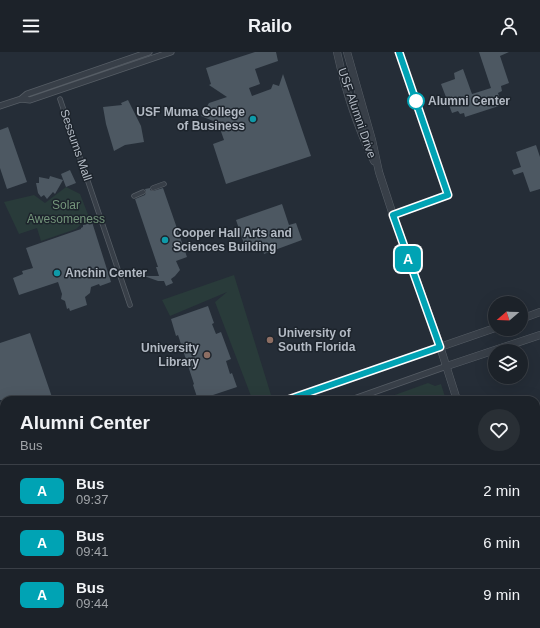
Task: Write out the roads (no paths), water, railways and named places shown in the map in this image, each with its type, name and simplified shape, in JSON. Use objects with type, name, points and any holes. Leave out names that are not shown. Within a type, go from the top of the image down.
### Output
[{"type":"street","points":[[0,106],[21,99],[27,94],[149,52]]},
{"type":"street","points":[[21,99],[30,100],[171,52]]},
{"type":"street","name":"USF Alumni Drive","points":[[337,52],[347,92],[365,144],[379,172]]},
{"type":"street","name":"USF Alumni Drive","points":[[348,52],[372,140],[379,172],[447,366],[456,396]]},
{"type":"street","name":"Sessums Mall","points":[[60,99],[130,305]]},
{"type":"street","points":[[153,188],[164,184]]},
{"type":"street","points":[[134,196],[143,192]]},
{"type":"street","points":[[528,316],[540,312]]},
{"type":"street","points":[[298,396],[488,330]]},
{"type":"street","points":[[362,396],[540,335]]},
{"type":"place","name":"Alumni Center","points":[[416,101]]},
{"type":"place","name":"USF Muma College of Business","points":[[253,119]]},
{"type":"place","name":"Cooper Hall Arts and Sciences Building","points":[[165,240]]},
{"type":"place","name":"Anchin Center","points":[[57,273]]},
{"type":"place","name":"University of South Florida","points":[[270,340]]},
{"type":"place","name":"University Library","points":[[207,355]]},
{"type":"park label","name":"Solar Awesomeness","points":[[66,212]]}]
